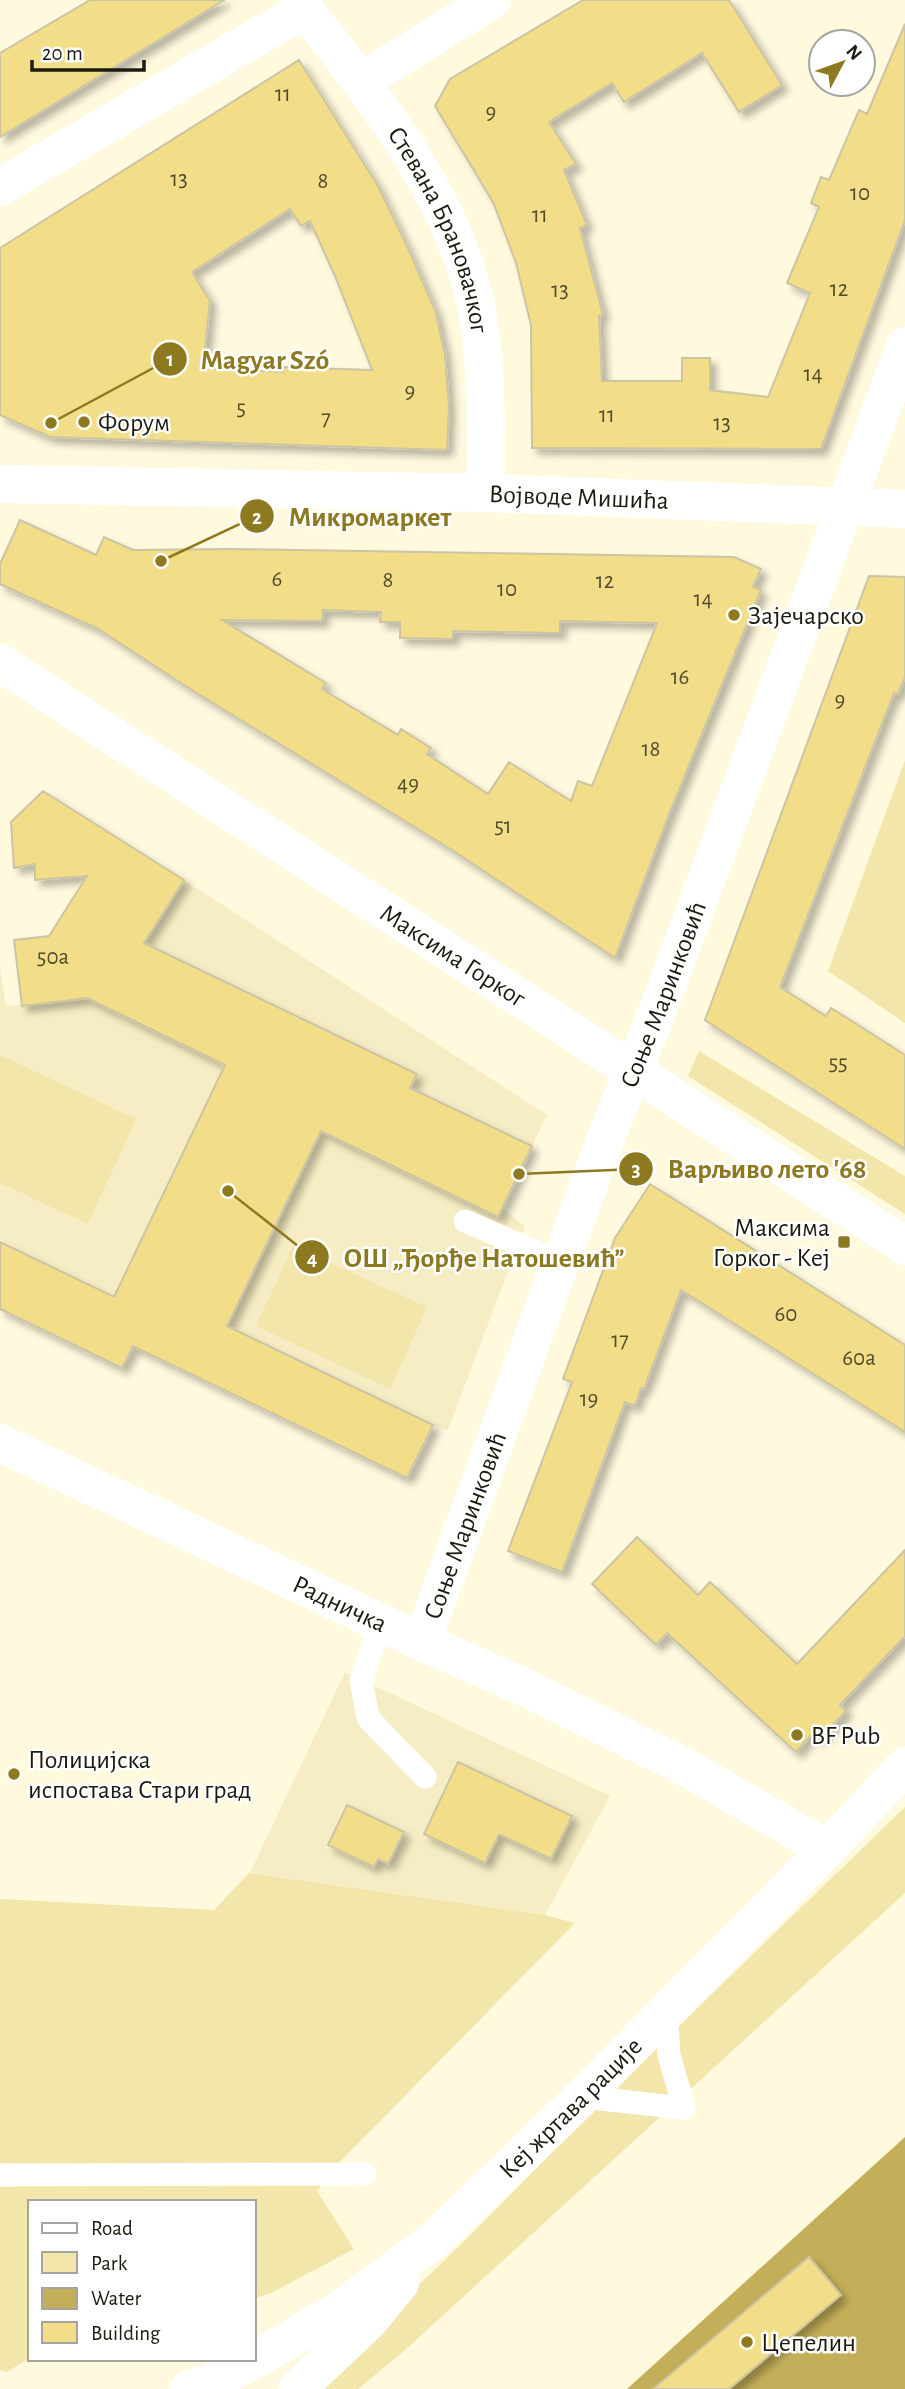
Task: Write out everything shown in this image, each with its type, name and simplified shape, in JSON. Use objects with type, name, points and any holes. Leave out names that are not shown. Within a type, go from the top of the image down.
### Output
[{"type":"street","points":[[362,83],[386,65],[492,0]]},
{"type":"street","points":[[0,187],[281,23],[301,6]]},
{"type":"street","name":"Стевана Брановачког","points":[[301,6],[362,83],[407,149],[438,204],[464,263],[476,307],[486,384],[486,492]]},
{"type":"street","name":"Соње Маринковић","points":[[422,1642],[560,1262],[905,346]]},
{"type":"street","name":"Војводе Мишића","points":[[0,484],[486,492],[905,509]]},
{"type":"street","name":"Максима Горког","points":[[0,663],[905,1246]]},
{"type":"street","name":"Радничка","points":[[0,1443],[381,1623],[522,1686],[680,1765],[827,1849]]},
{"type":"street","name":"Кеј жртава рације","points":[[256,2359],[331,2315],[434,2240],[582,2097],[827,1849],[905,1766]]},
{"type":"street","points":[[297,2389],[369,2321],[434,2240]]},
{"type":"street","name":"Кеј жртава рације","points":[[189,2389],[213,2381],[252,2361]]},
{"type":"lane","points":[[465,1222],[560,1262]]},
{"type":"lane","points":[[381,1623],[361,1680],[368,1718],[425,1777]]},
{"type":"lane","points":[[582,2097],[684,2108],[669,2055],[666,2012]]},
{"type":"lane","points":[[0,2175],[365,2174]]},
{"type":"shaded area","points":[[184,880],[547,1115],[502,1209],[525,1226],[448,1430],[432,1425],[407,1478],[133,1346],[122,1368],[0,1309],[0,967],[6,1006],[94,998],[145,943]]},
{"type":"shaded area","points":[[345,1672],[610,1796],[545,1915],[250,1873]]},
{"type":"green space","points":[[905,760],[905,1023],[828,971]]},
{"type":"green space","points":[[699,1051],[905,1176],[905,1214],[688,1076]]},
{"type":"green space","points":[[0,1055],[136,1119],[88,1224],[0,1183]]},
{"type":"green space","points":[[293,1246],[427,1307],[390,1389],[256,1326]]},
{"type":"green space","points":[[905,1807],[905,1893],[404,2351],[358,2389],[300,2389],[342,2355],[421,2283],[648,2056]]},
{"type":"green space","points":[[249,1873],[545,1915],[575,1923],[333,2169],[317,2191],[354,2249],[256,2298],[256,2200],[28,2200],[28,2359],[7,2372],[0,2370],[0,1899],[214,1910]]},
{"type":"water","points":[[905,2137],[905,2389],[627,2389]]},
{"type":"building","points":[[90,0],[224,0],[0,137],[0,53]]},
{"type":"building","points":[[583,0],[729,0],[782,85],[739,112],[702,53],[624,102],[612,83],[549,122],[576,164],[564,170],[587,225],[580,228],[603,315],[599,316],[602,381],[682,381],[682,358],[710,358],[710,390],[768,397],[810,293],[787,283],[819,207],[811,203],[821,177],[829,180],[859,110],[867,114],[874,98],[877,98],[877,90],[905,24],[905,220],[821,449],[532,448],[531,325],[516,263],[493,202],[435,106],[450,79]]},
{"type":"building","points":[[299,60],[378,186],[435,310],[445,354],[449,407],[447,450],[50,437],[0,415],[0,248]],"holes":[[[290,209],[301,226],[310,221],[372,370],[284,367],[283,372],[203,368],[210,301],[192,272]]]},
{"type":"building","points":[[20,520],[96,555],[104,537],[133,550],[231,549],[734,557],[761,569],[753,587],[761,590],[669,814],[615,958],[452,850],[98,629],[0,584],[0,564]],"holes":[[[323,610],[381,612],[380,622],[400,622],[400,638],[453,639],[453,631],[560,633],[560,621],[657,623],[592,786],[578,781],[571,801],[509,762],[488,794],[427,754],[431,748],[401,729],[398,735],[322,689],[326,683],[222,620],[322,621]]]},
{"type":"building","points":[[869,576],[905,577],[905,677],[898,694],[894,693],[780,987],[826,1016],[831,1008],[905,1055],[905,1149],[705,1020]]},
{"type":"building","points":[[43,791],[184,880],[144,943],[417,1074],[410,1088],[532,1146],[498,1217],[321,1131],[227,1326],[433,1425],[407,1478],[133,1346],[122,1368],[0,1309],[0,1242],[114,1297],[225,1065],[87,998],[22,1006],[14,940],[49,936],[87,876],[35,880],[35,864],[14,868],[11,822]]},
{"type":"building","points":[[650,1184],[905,1345],[905,1432],[681,1290],[644,1389],[641,1388],[635,1406],[625,1402],[562,1572],[508,1551],[572,1382],[563,1379],[615,1238]]},
{"type":"building","points":[[637,1537],[698,1595],[710,1582],[797,1664],[905,1550],[905,1636],[840,1705],[846,1711],[819,1739],[813,1733],[796,1752],[667,1633],[656,1645],[592,1584]]},
{"type":"building","points":[[458,1762],[572,1816],[551,1859],[499,1834],[485,1863],[424,1834]]},
{"type":"building","points":[[347,1805],[404,1832],[388,1864],[378,1859],[374,1867],[328,1845]]},
{"type":"building","name":"Цепелин","points":[[809,2257],[841,2295],[729,2389],[653,2389]]},
{"type":"place","name":"Форум","points":[[84,422]]},
{"type":"place","name":"Magyar Szó","points":[[51,423]]},
{"type":"place","name":"Микромаркет","points":[[161,561]]},
{"type":"place","name":"Зајечарско","points":[[734,615]]},
{"type":"place","name":"Варљиво лето '68","points":[[519,1174]]},
{"type":"place","name":"ОШ „Ђорђе Натошевић”","points":[[228,1191]]},
{"type":"place","name":"Максима Горког - Кеј","points":[[844,1242]]},
{"type":"place","name":"BF Pub","points":[[797,1735]]},
{"type":"place","name":"Полицијска испостава Стари град","points":[[14,1774]]},
{"type":"place","name":"Цепелин","points":[[747,2342]]}]
